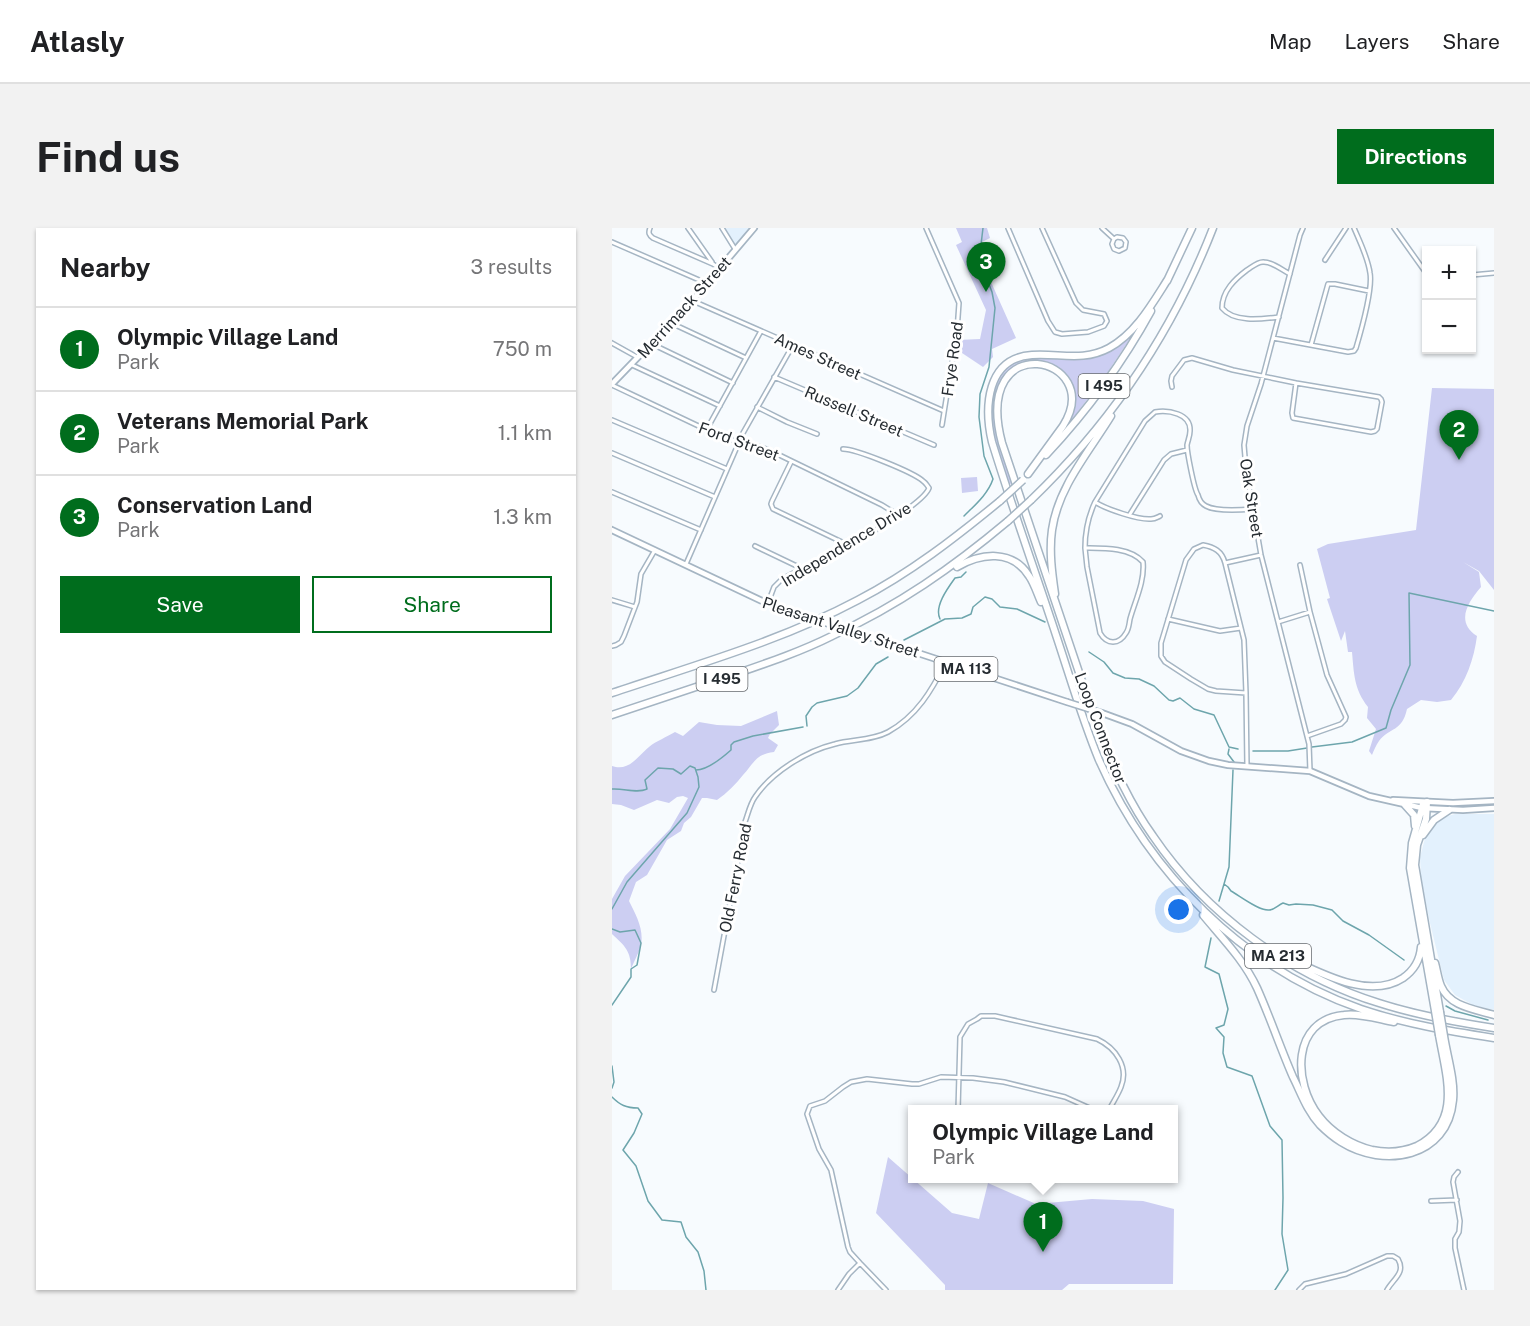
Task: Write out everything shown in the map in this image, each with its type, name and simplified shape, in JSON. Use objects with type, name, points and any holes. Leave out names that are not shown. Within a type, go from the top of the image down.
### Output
[{"type":"highway","name":"I 495","points":[[612,693],[775,638],[834,612],[873,592],[925,559],[1000,501],[1023,480],[1070,429],[1107,381],[1137,336],[1192,228]]},
{"type":"highway","name":"I 495","points":[[612,715],[747,670],[830,637],[871,617],[934,579],[974,550],[1031,500],[1085,443],[1120,398],[1176,310],[1213,228]]},
{"type":"highway","points":[[1063,655],[992,442],[988,412],[990,390],[1002,369],[1011,361],[1024,356],[1039,354],[1080,356],[1099,352],[1117,343],[1139,322],[1168,279]]},
{"type":"highway","points":[[1028,474],[1068,419],[1072,407],[1072,393],[1067,381],[1053,368],[1042,364],[1022,366],[1010,374],[999,392],[997,415],[1002,443],[1056,607]]},
{"type":"highway","points":[[1056,607],[1051,553],[1056,513],[1064,492],[1120,398]]},
{"type":"highway","points":[[934,579],[979,557],[998,556],[1013,561],[1030,576],[1063,655]]},
{"type":"highway","name":"Loop Connector","points":[[1056,607],[1099,732],[1115,771],[1153,838],[1200,893],[1222,914],[1262,945],[1326,983],[1377,1003],[1428,1016],[1494,1028]]},
{"type":"highway","name":"Loop Connector","points":[[1063,655],[1093,743],[1118,797],[1149,848],[1182,888],[1218,924],[1281,971],[1310,987],[1358,1008],[1416,1025],[1494,1038]]},
{"type":"highway","points":[[1405,805],[1414,815],[1415,829]]},
{"type":"highway","points":[[1182,888],[1244,965],[1257,988],[1307,1105],[1319,1124],[1344,1144],[1374,1155],[1396,1157],[1406,1155],[1420,1150],[1440,1134],[1449,1119],[1454,1097],[1421,938],[1410,868],[1415,829],[1424,805]]},
{"type":"highway","points":[[1424,805],[1426,819],[1418,843],[1415,865],[1437,1011]]},
{"type":"highway","points":[[1418,843],[1429,825],[1449,810]]},
{"type":"highway","points":[[1426,931],[1446,993],[1460,1005],[1494,1015]]},
{"type":"highway","points":[[1262,945],[1320,973],[1372,987],[1388,985],[1406,976],[1418,959],[1421,938]]},
{"type":"highway","points":[[1416,1025],[1346,1014],[1330,1017],[1322,1022],[1306,1039],[1302,1053],[1301,1075],[1311,1103],[1327,1125],[1353,1144],[1381,1151],[1400,1151],[1426,1141],[1439,1128],[1447,1109],[1449,1094],[1442,1036]]},
{"type":"main road","name":"Merrimack Street","points":[[612,385],[708,284],[754,228]]},
{"type":"main road","name":"Pleasant Valley Street","points":[[612,530],[768,604],[1102,713],[1132,724],[1181,752],[1195,757],[1218,763],[1310,771],[1363,794],[1405,805],[1494,801]]},
{"type":"main road","name":"Pleasant Valley Street","points":[[1384,800],[1449,810],[1494,808]]},
{"type":"street","points":[[651,228],[649,232],[653,238],[720,269]]},
{"type":"street","points":[[687,228],[713,264]]},
{"type":"street","points":[[722,228],[736,250]]},
{"type":"street","name":"Frye Road","points":[[926,228],[959,303],[957,331],[942,425]]},
{"type":"street","points":[[1008,228],[1050,327],[1060,334],[1083,333],[1104,326],[1107,320],[1103,313],[1083,310],[1076,303],[1042,228]]},
{"type":"street","points":[[1102,228],[1114,239]]},
{"type":"street","name":"Oak Street","points":[[1303,228],[1263,377],[1247,426],[1244,445],[1245,463],[1262,555],[1307,736],[1310,771]]},
{"type":"street","points":[[1325,260],[1346,228]]},
{"type":"street","points":[[1273,338],[1348,352],[1354,351],[1371,276],[1354,228]]},
{"type":"street","points":[[1394,228],[1422,267]]},
{"type":"street","points":[[1119,237],[1124,239],[1125,248],[1119,251],[1114,249],[1112,244],[1114,239],[1119,237]]},
{"type":"street","points":[[612,242],[708,284]]},
{"type":"street","points":[[1279,317],[1242,318],[1222,308],[1223,300],[1236,277],[1260,262],[1271,264],[1290,274]]},
{"type":"street","points":[[1476,275],[1494,273]]},
{"type":"street","points":[[1311,345],[1329,283],[1369,291]]},
{"type":"street","name":"Ames Street","points":[[692,301],[944,411]]},
{"type":"street","points":[[671,323],[746,358]]},
{"type":"street","points":[[707,430],[761,331]]},
{"type":"street","points":[[612,343],[638,358]]},
{"type":"street","points":[[652,344],[733,383]]},
{"type":"street","points":[[685,565],[739,440],[793,345]]},
{"type":"street","points":[[1173,387],[1172,376],[1184,360],[1196,359],[1263,377],[1378,397],[1382,405],[1377,429],[1371,432],[1293,418],[1296,383]]},
{"type":"street","points":[[632,364],[720,406]]},
{"type":"street","name":"Russell Street","points":[[774,377],[934,446]]},
{"type":"street","name":"Ford Street","points":[[612,385],[707,430],[732,440],[759,446],[882,505],[898,515]]},
{"type":"street","points":[[757,407],[817,434]]},
{"type":"street","points":[[1085,548],[1117,550],[1132,554],[1141,560],[1143,565],[1141,582],[1128,629],[1118,641],[1107,641],[1100,633],[1087,567],[1085,548],[1085,538],[1087,524],[1095,502],[1145,421],[1155,412],[1174,413],[1183,416],[1186,420],[1190,430],[1187,444],[1196,491],[1204,504],[1212,508],[1253,509]]},
{"type":"street","points":[[612,420],[727,469]]},
{"type":"street","name":"Independence Drive","points":[[768,604],[777,583],[898,515],[924,495],[929,488],[916,476],[856,450],[843,449]]},
{"type":"street","points":[[1130,514],[1167,456],[1188,450]]},
{"type":"street","points":[[612,453],[715,496]]},
{"type":"street","points":[[791,461],[772,501],[772,509],[848,545]]},
{"type":"street","points":[[612,492],[701,530]]},
{"type":"street","points":[[1095,502],[1109,509],[1151,519],[1160,516]]},
{"type":"street","points":[[1246,693],[1221,692],[1208,688],[1165,663],[1161,656],[1160,647],[1186,560],[1194,549],[1203,545],[1219,551],[1225,563],[1244,640],[1246,693],[1247,766]]},
{"type":"street","points":[[755,546],[803,569]]},
{"type":"street","points":[[612,646],[621,642],[624,636],[635,607],[641,574],[655,550]]},
{"type":"street","points":[[1225,563],[1262,555]]},
{"type":"street","points":[[1300,565],[1327,675],[1346,717],[1341,724],[1307,736]]},
{"type":"street","points":[[612,600],[635,607]]},
{"type":"street","points":[[1277,622],[1310,612]]},
{"type":"street","points":[[1168,619],[1220,631],[1241,628]]},
{"type":"street","name":"Old Ferry Road","points":[[714,990],[745,822],[754,798],[772,778],[805,755],[836,743],[873,738],[898,726],[921,705],[946,662]]},
{"type":"street","points":[[958,1105],[960,1037],[968,1024],[981,1016],[995,1016],[1097,1039],[1110,1046],[1119,1058],[1123,1075],[1120,1090],[1112,1105]]},
{"type":"street","points":[[886,1290],[850,1252],[831,1170],[819,1149],[808,1119],[809,1107],[825,1101],[847,1084],[860,1080],[916,1084],[937,1077],[990,1080],[1074,1100],[1084,1105]]},
{"type":"street","points":[[1458,1172],[1453,1182],[1460,1221],[1455,1248],[1464,1290]]},
{"type":"street","points":[[1431,1202],[1457,1200]]},
{"type":"street","points":[[1299,1290],[1305,1284],[1346,1274],[1391,1256],[1399,1261],[1401,1268],[1400,1274],[1387,1290]]},
{"type":"street","points":[[838,1290],[860,1263]]},
{"type":"shaded area","points":[[724,228],[750,228],[735,245]]},
{"type":"shaded area","points":[[956,228],[987,228],[990,238],[982,242],[987,253],[984,255],[987,273],[1016,338],[992,349],[993,357],[983,367],[956,349],[957,340],[980,339],[986,310],[956,245],[962,242]]},
{"type":"shaded area","points":[[1135,331],[1104,378],[1062,432],[1073,412],[1074,400],[1072,388],[1062,373],[1050,368],[1025,364],[1001,383],[995,410],[999,443],[1012,482],[1008,487],[994,444],[989,416],[995,382],[1007,367],[1027,358],[1074,359],[1117,346]]},
{"type":"shaded area","points":[[1432,388],[1494,389],[1494,590],[1479,571],[1463,562],[1479,572],[1481,587],[1468,605],[1466,612],[1467,625],[1477,636],[1465,678],[1451,700],[1437,702],[1421,700],[1407,709],[1399,726],[1379,741],[1372,755],[1369,751],[1376,729],[1367,718],[1368,707],[1357,687],[1352,652],[1348,652],[1345,631],[1341,641],[1327,599],[1330,598],[1317,549],[1328,544],[1416,530]]},
{"type":"shaded area","points":[[977,477],[978,491],[962,493],[961,478]]},
{"type":"shaded area","points":[[777,711],[779,725],[768,738],[778,745],[774,752],[756,760],[717,800],[702,798],[681,831],[667,840],[647,875],[636,882],[629,901],[639,922],[642,939],[631,969],[626,949],[612,934],[612,899],[625,876],[670,829],[688,798],[677,797],[669,803],[657,800],[634,810],[612,804],[612,766],[628,765],[655,743],[675,732],[683,736],[699,722],[741,726]]},
{"type":"shaded area","points":[[1455,814],[1494,814],[1494,1010],[1473,1005],[1455,995],[1444,980],[1429,919],[1421,877],[1420,857],[1426,835],[1441,818]]},
{"type":"shaded area","points":[[888,1157],[908,1174],[908,1183],[918,1183],[952,1213],[979,1219],[988,1183],[1036,1204],[1092,1199],[1143,1201],[1174,1209],[1173,1284],[1069,1284],[1062,1290],[945,1290],[945,1285],[876,1213]]},
{"type":"waterway","points":[[964,516],[985,494],[993,479],[984,456],[979,417],[980,394],[989,367],[995,308],[980,253],[983,228]]},
{"type":"waterway","points":[[940,619],[939,609],[945,593],[955,578],[961,577],[966,572]]},
{"type":"waterway","points":[[1312,747],[1352,742],[1386,728],[1410,665],[1409,593],[1494,611]]},
{"type":"waterway","points":[[904,640],[945,619],[962,618],[971,614],[973,607],[985,597],[992,599],[1000,607],[1017,609],[1045,622]]},
{"type":"waterway","points":[[1089,652],[1104,662],[1113,673],[1125,678],[1139,679],[1154,686],[1169,700],[1180,698],[1194,709],[1214,715],[1229,747],[1238,749]]},
{"type":"waterway","points":[[807,726],[806,716],[812,707],[817,703],[847,696],[858,688],[876,664],[888,657]]},
{"type":"waterway","points":[[696,770],[719,760],[731,750],[734,742],[753,736],[803,727]]},
{"type":"waterway","points":[[1253,751],[1288,751],[1307,748]]},
{"type":"waterway","points":[[1229,749],[1228,754],[1234,762]]},
{"type":"waterway","points":[[612,789],[635,791],[647,789],[645,780],[658,768],[673,769],[681,774],[690,766],[695,768],[699,787],[687,813],[627,882],[612,909]]},
{"type":"waterway","points":[[1219,901],[1229,867],[1233,770]]},
{"type":"waterway","points":[[1224,884],[1231,891],[1265,910],[1273,909],[1283,903],[1313,905],[1332,910],[1343,921],[1369,935],[1404,960]]},
{"type":"waterway","points":[[612,929],[620,932],[635,930],[641,943],[637,965],[631,969],[631,977],[612,1005]]},
{"type":"waterway","points":[[1211,938],[1205,967],[1219,974],[1228,1009],[1224,1025],[1216,1028],[1224,1037],[1223,1053],[1227,1067],[1252,1076],[1270,1126],[1282,1140],[1282,1234],[1288,1270],[1275,1290]]},
{"type":"waterway","points":[[1446,1006],[1455,1011],[1488,1020]]},
{"type":"waterway","points":[[612,1066],[614,1082],[612,1088]]},
{"type":"waterway","points":[[612,1097],[624,1106],[638,1108],[642,1114],[623,1150],[636,1166],[648,1201],[662,1220],[681,1222],[686,1237],[698,1252],[704,1271],[706,1290]]},
{"type":"place","name":"Conservation Land","points":[[986,292]]},
{"type":"place","name":"Veterans Memorial Park","points":[[1459,460]]},
{"type":"place","name":"Olympic Village Land","points":[[1043,1252]]}]
